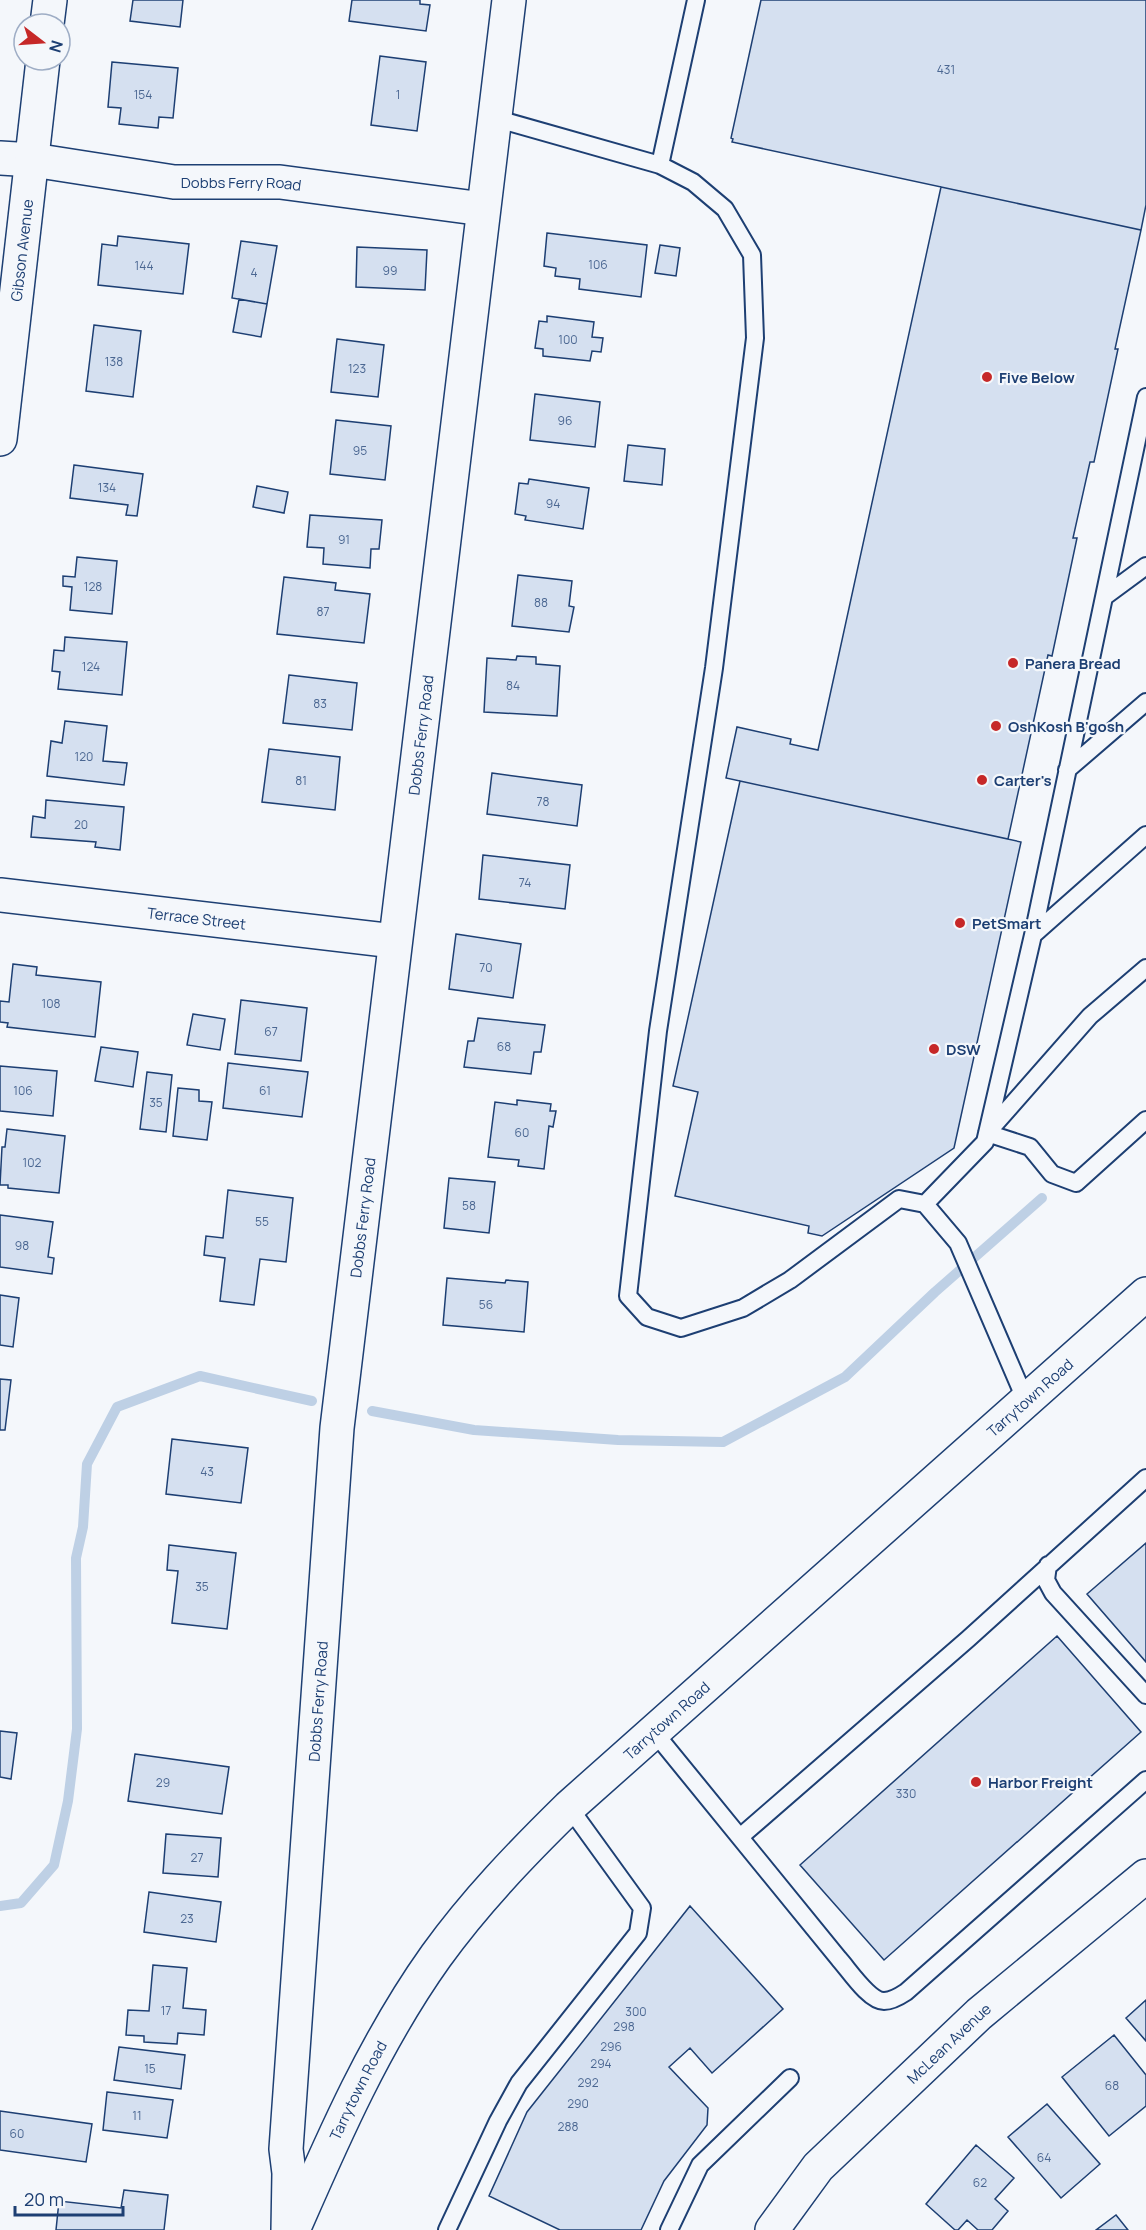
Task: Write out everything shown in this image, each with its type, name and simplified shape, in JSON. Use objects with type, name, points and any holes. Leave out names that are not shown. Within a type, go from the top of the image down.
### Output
[{"type":"main road","name":"Dobbs Ferry Road","points":[[288,2230],[289,2173],[286,2149],[337,1428],[508,0]]},
{"type":"main road","name":"Gibson Avenue","points":[[0,439],[43,72]]},
{"type":"main road","name":"Dobbs Ferry Road","points":[[0,158],[33,160],[174,182],[280,182],[483,208]]},
{"type":"main road","name":"Terrace Street","points":[[0,895],[394,941]]},
{"type":"main road","name":"Tarrytown Road","points":[[293,2230],[371,2064],[435,1958],[484,1895],[522,1853],[569,1807],[1146,1294]]},
{"type":"main road","name":"McLean Avenue","points":[[772,2230],[818,2167],[962,2030],[1146,1876]]},
{"type":"lane","points":[[660,165],[696,0]]},
{"type":"lane","points":[[494,118],[660,165],[693,182],[725,209],[752,255],[755,338],[714,668],[658,1030],[628,1296],[647,1317],[681,1328],[743,1308],[790,1280],[900,1199],[925,1204],[958,1243],[1026,1401]]},
{"type":"lane","points":[[925,1204],[985,1142],[1032,935],[1146,397]]},
{"type":"lane","points":[[1104,597],[1146,566]]},
{"type":"lane","points":[[1067,770],[1146,702]]},
{"type":"lane","points":[[1032,935],[1146,835]]},
{"type":"lane","points":[[987,1133],[1090,1016],[1146,968]]},
{"type":"lane","points":[[987,1133],[1030,1147],[1052,1174],[1076,1184],[1146,1120]]},
{"type":"lane","points":[[740,1837],[968,1639],[1146,1478]]},
{"type":"lane","points":[[1048,1565],[1046,1580],[1053,1593],[1146,1695]]},
{"type":"lane","points":[[654,1732],[867,1992],[881,2001],[889,2001],[906,1992],[1146,1780]]},
{"type":"lane","points":[[447,2230],[498,2121],[519,2083],[638,1933],[642,1908],[569,1807]]},
{"type":"lane","points":[[669,2230],[700,2165],[790,2078]]},
{"type":"building","points":[[133,0],[183,0],[180,27],[130,21]]},
{"type":"building","points":[[352,0],[420,0],[420,4],[430,5],[426,31],[349,21]]},
{"type":"building","points":[[761,0],[1146,0],[1146,205],[1141,230],[732,142]]},
{"type":"building","points":[[380,56],[426,62],[417,131],[371,125]]},
{"type":"building","points":[[112,62],[178,68],[173,118],[159,117],[158,128],[119,124],[121,108],[108,107]]},
{"type":"building","points":[[941,187],[1141,230],[1115,349],[1118,349],[1094,462],[1090,462],[1073,538],[1077,538],[1052,656],[1048,655],[1008,839],[726,778],[737,727],[791,739],[790,744],[818,750]]},
{"type":"building","points":[[547,233],[647,245],[641,297],[579,289],[580,279],[555,276],[556,268],[544,266]]},
{"type":"building","points":[[118,236],[189,244],[183,294],[98,285],[102,244],[117,246]]},
{"type":"building","points":[[241,241],[277,246],[267,304],[232,298]]},
{"type":"building","points":[[660,245],[680,248],[676,276],[655,273]]},
{"type":"building","points":[[357,247],[427,250],[425,290],[356,287]]},
{"type":"building","points":[[239,299],[267,304],[261,337],[233,332]]},
{"type":"building","points":[[547,316],[594,322],[592,337],[603,338],[601,352],[592,351],[590,361],[543,356],[543,349],[535,348],[539,321],[547,322]]},
{"type":"building","points":[[94,325],[141,331],[133,397],[86,391]]},
{"type":"building","points":[[337,339],[384,345],[378,397],[331,392]]},
{"type":"building","points":[[535,394],[600,402],[595,447],[530,440]]},
{"type":"building","points":[[336,420],[391,426],[385,480],[330,474]]},
{"type":"building","points":[[628,445],[665,449],[662,485],[624,481]]},
{"type":"building","points":[[74,465],[143,474],[137,516],[126,515],[128,505],[70,498]]},
{"type":"building","points":[[529,479],[589,488],[583,529],[525,520],[526,516],[515,514],[519,483],[528,484]]},
{"type":"building","points":[[257,486],[288,492],[284,513],[253,507]]},
{"type":"building","points":[[310,515],[382,520],[379,549],[371,549],[370,568],[323,564],[324,548],[307,547]]},
{"type":"building","points":[[77,557],[117,561],[112,614],[70,610],[72,587],[63,586],[63,576],[75,577]]},
{"type":"building","points":[[518,575],[572,581],[569,606],[574,607],[569,632],[512,626]]},
{"type":"building","points":[[284,577],[336,583],[335,590],[370,594],[364,643],[277,634]]},
{"type":"building","points":[[65,637],[127,642],[122,695],[58,689],[60,672],[52,671],[54,650],[64,651]]},
{"type":"building","points":[[517,656],[536,657],[536,664],[560,666],[557,716],[484,712],[487,658],[516,660]]},
{"type":"building","points":[[289,675],[357,683],[352,730],[283,723]]},
{"type":"building","points":[[65,721],[107,726],[103,761],[127,763],[124,785],[47,776],[51,741],[62,743]]},
{"type":"building","points":[[269,749],[340,757],[335,810],[262,802]]},
{"type":"building","points":[[492,773],[582,785],[577,826],[487,814]]},
{"type":"building","points":[[740,781],[1021,842],[954,1148],[822,1236],[808,1233],[809,1226],[675,1196],[698,1092],[673,1086]]},
{"type":"building","points":[[46,800],[124,807],[120,850],[95,847],[96,842],[31,837],[33,816],[45,818]]},
{"type":"building","points":[[483,855],[570,865],[565,909],[479,899]]},
{"type":"building","points":[[456,934],[521,944],[513,998],[449,989]]},
{"type":"building","points":[[13,964],[37,967],[36,975],[101,982],[95,1037],[7,1027],[8,1023],[0,1022],[0,1001],[9,1002]]},
{"type":"building","points":[[241,1000],[307,1008],[301,1061],[235,1054]]},
{"type":"building","points":[[193,1014],[225,1019],[220,1050],[187,1045]]},
{"type":"building","points":[[478,1018],[545,1025],[541,1052],[534,1052],[531,1074],[464,1067],[468,1041],[474,1041]]},
{"type":"building","points":[[101,1047],[138,1052],[133,1087],[95,1081]]},
{"type":"building","points":[[228,1063],[308,1072],[302,1117],[223,1108]]},
{"type":"building","points":[[0,1066],[57,1071],[53,1116],[0,1111]]},
{"type":"building","points":[[147,1072],[172,1075],[166,1132],[140,1129]]},
{"type":"building","points":[[178,1088],[199,1090],[199,1101],[212,1102],[207,1140],[173,1136]]},
{"type":"building","points":[[517,1100],[551,1104],[550,1111],[556,1111],[553,1127],[549,1126],[544,1169],[518,1166],[519,1160],[488,1157],[495,1102],[517,1105]]},
{"type":"building","points":[[7,1129],[65,1136],[59,1193],[8,1188],[8,1185],[0,1185],[2,1147],[5,1147]]},
{"type":"building","points":[[449,1178],[495,1182],[489,1233],[444,1228]]},
{"type":"building","points":[[228,1190],[293,1198],[286,1262],[260,1259],[254,1305],[220,1301],[225,1258],[204,1255],[206,1236],[223,1238]]},
{"type":"building","points":[[0,1215],[53,1222],[48,1257],[54,1258],[52,1274],[0,1267]]},
{"type":"building","points":[[447,1278],[505,1283],[506,1280],[528,1282],[524,1332],[443,1325]]},
{"type":"building","points":[[0,1295],[19,1298],[13,1347],[0,1345]]},
{"type":"building","points":[[0,1379],[11,1380],[5,1430],[0,1430]]},
{"type":"building","points":[[172,1439],[248,1448],[241,1503],[166,1494]]},
{"type":"building","points":[[1146,1543],[1146,1662],[1087,1594]]},
{"type":"building","points":[[169,1545],[236,1553],[227,1629],[172,1623],[178,1571],[167,1570]]},
{"type":"building","points":[[1057,1636],[1141,1732],[884,1960],[800,1865]]},
{"type":"building","points":[[0,1731],[17,1733],[11,1779],[0,1777]]},
{"type":"building","points":[[135,1754],[229,1767],[222,1814],[128,1801]]},
{"type":"building","points":[[166,1834],[221,1838],[218,1877],[163,1873]]},
{"type":"building","points":[[149,1892],[221,1902],[216,1942],[144,1932]]},
{"type":"building","points":[[690,1906],[783,2009],[712,2073],[690,2048],[669,2067],[708,2108],[707,2125],[664,2181],[641,2230],[560,2230],[489,2196],[527,2112]]},
{"type":"building","points":[[153,1965],[187,1968],[183,2008],[206,2010],[204,2035],[178,2033],[177,2044],[144,2042],[144,2036],[126,2035],[128,2010],[149,2011]]},
{"type":"building","points":[[1146,2000],[1146,2041],[1126,2018]]},
{"type":"building","points":[[1114,2035],[1146,2075],[1146,2106],[1109,2136],[1062,2077]]},
{"type":"building","points":[[119,2047],[185,2055],[181,2089],[114,2080]]},
{"type":"building","points":[[107,2092],[173,2100],[167,2138],[103,2130]]},
{"type":"building","points":[[1047,2104],[1100,2164],[1061,2198],[1008,2137]]},
{"type":"building","points":[[0,2111],[92,2124],[86,2162],[0,2150]]},
{"type":"building","points":[[976,2145],[1014,2178],[995,2199],[1008,2211],[992,2230],[978,2230],[967,2220],[958,2230],[955,2230],[926,2204]]},
{"type":"building","points":[[124,2190],[168,2195],[164,2230],[56,2230],[59,2201],[121,2208]]},
{"type":"building","points":[[1116,2215],[1128,2230],[1096,2230]]},
{"type":"waterway","points":[[372,1411],[474,1430],[618,1440],[723,1442],[845,1377],[935,1292],[1042,1198]]},
{"type":"waterway","points":[[0,1906],[21,1903],[54,1865],[68,1801],[77,1729],[76,1558],[83,1527],[87,1464],[117,1407],[200,1376],[312,1401]]},
{"type":"place","name":"Five Below","points":[[987,377]]},
{"type":"place","name":"Panera Bread","points":[[1013,663]]},
{"type":"place","name":"OshKosh B'gosh","points":[[996,726]]},
{"type":"place","name":"Carter's","points":[[982,780]]},
{"type":"place","name":"PetSmart","points":[[960,923]]},
{"type":"place","name":"DSW","points":[[934,1049]]},
{"type":"place","name":"Harbor Freight","points":[[976,1782]]}]
